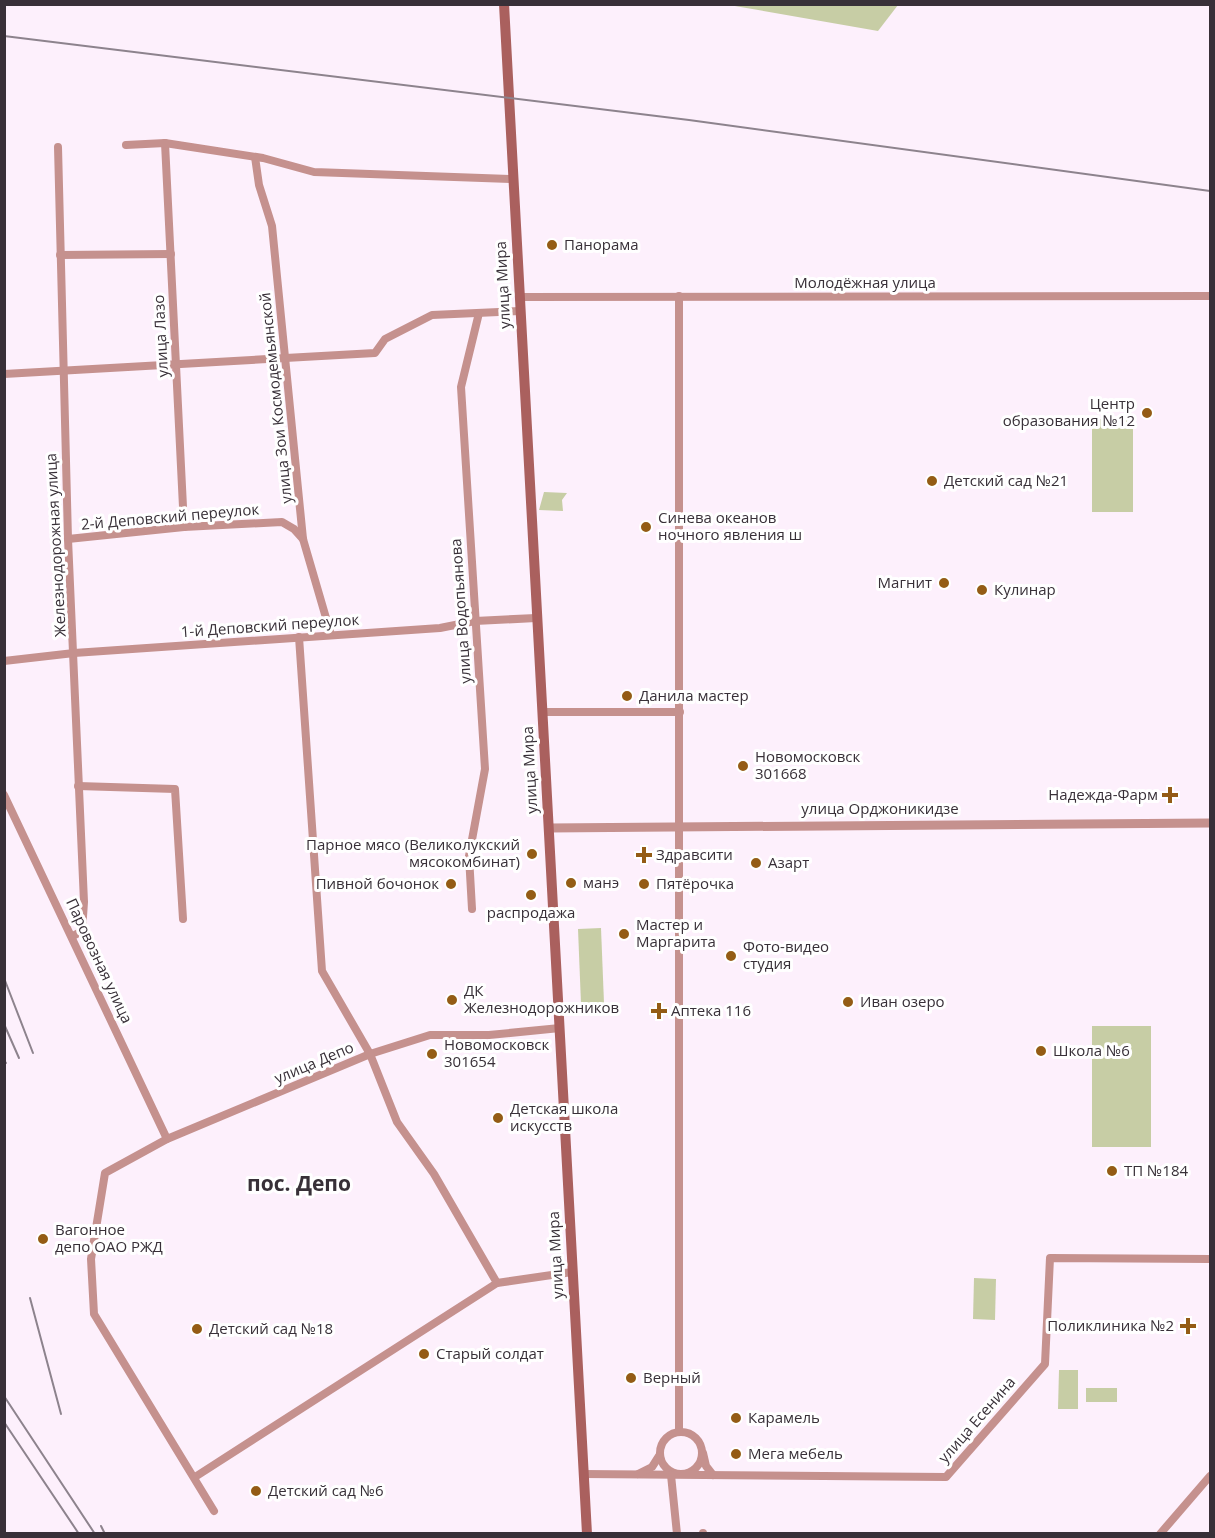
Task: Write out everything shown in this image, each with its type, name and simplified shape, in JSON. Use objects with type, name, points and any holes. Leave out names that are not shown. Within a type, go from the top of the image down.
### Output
[{"type":"main road","name":"улица Мира","points":[[504,4],[587,1533]]},
{"type":"street","points":[[126,145],[165,143],[255,157],[314,172],[513,179]]},
{"type":"street","name":"улица Лазо","points":[[165,143],[184,527]]},
{"type":"street","name":"Железнодорожная улица","points":[[58,147],[68,539],[84,920],[82,931],[73,936]]},
{"type":"street","name":"улица Зои Космодемьянской","points":[[255,157],[259,186],[272,226],[303,539],[331,635]]},
{"type":"street","points":[[60,255],[171,254]]},
{"type":"street","points":[[679,296],[679,1431]]},
{"type":"street","name":"Молодёжная улица","points":[[519,297],[1210,296]]},
{"type":"street","points":[[4,374],[375,353],[385,339],[432,315],[520,311]]},
{"type":"street","name":"улица Водопьянова","points":[[472,909],[469,856],[485,769],[461,387],[479,313]]},
{"type":"street","name":"2-й Деповский переулок","points":[[68,539],[184,527],[282,522],[294,529],[303,539]]},
{"type":"street","name":"1-й Деповский переулок","points":[[4,661],[74,653],[440,628],[475,621],[536,618]]},
{"type":"street","points":[[299,637],[322,971],[370,1053],[430,1035],[489,1035],[560,1028]]},
{"type":"street","points":[[542,712],[680,712]]},
{"type":"street","points":[[78,786],[175,789],[183,920]]},
{"type":"street","name":"Паровозная улица","points":[[4,795],[73,936],[167,1138]]},
{"type":"street","name":"улица Орджоникидзе","points":[[549,828],[678,825],[1209,825]]},
{"type":"street","name":"улица Депо","points":[[195,1477],[94,1314],[91,1259],[105,1173],[167,1138],[370,1053],[397,1122],[434,1174],[497,1283]]},
{"type":"street","name":"улица Есенина","points":[[584,1474],[946,1477],[1045,1364],[1050,1258],[1210,1259]]},
{"type":"street","points":[[214,1511],[195,1477],[497,1283],[572,1272]]},
{"type":"street","points":[[679,1431],[696,1438],[706,1466],[713,1476]]},
{"type":"street","points":[[636,1475],[652,1467],[666,1438],[679,1431]]},
{"type":"street","points":[[659,1456],[666,1469],[683,1476],[697,1468],[703,1453]]},
{"type":"street","points":[[671,1476],[677,1533]]},
{"type":"street","points":[[1160,1533],[1210,1476]]},
{"type":"green space","points":[[729,5],[898,5],[878,31]]},
{"type":"green space","points":[[1092,419],[1133,419],[1133,512],[1092,512]]},
{"type":"green space","points":[[544,492],[567,493],[562,500],[563,511],[539,510]]},
{"type":"green space","points":[[601,928],[604,1003],[581,1004],[578,929]]},
{"type":"green space","points":[[1092,1026],[1151,1026],[1151,1147],[1092,1147]]},
{"type":"green space","points":[[974,1278],[996,1279],[995,1320],[973,1319]]},
{"type":"green space","points":[[1059,1370],[1078,1370],[1078,1409],[1058,1409]]},
{"type":"green space","points":[[1086,1388],[1117,1388],[1117,1402],[1086,1402]]},
{"type":"railway","points":[[4,36],[689,120],[1210,191]]},
{"type":"railway","points":[[4,978],[33,1053]]},
{"type":"railway","points":[[4,1024],[19,1058]]},
{"type":"railway","points":[[30,1298],[61,1414]]},
{"type":"railway","points":[[4,1396],[95,1534]]},
{"type":"railway","points":[[4,1422],[79,1534]]},
{"type":"railway","points":[[101,1526],[105,1534]]},
{"type":"place","name":"Панорама","points":[[552,245]]},
{"type":"place","name":"Центр образования №12","points":[[1147,413]]},
{"type":"place","name":"Детский сад №21","points":[[932,481]]},
{"type":"place","name":"Синева океанов ночного явления ш","points":[[646,527]]},
{"type":"place","name":"Магнит","points":[[944,583]]},
{"type":"place","name":"Кулинар","points":[[982,590]]},
{"type":"place","name":"Данила мастер","points":[[627,696]]},
{"type":"place","name":"Новомосковск 301668","points":[[743,766]]},
{"type":"place","name":"Надежда-Фарм","points":[[1170,795]]},
{"type":"place","name":"Парное мясо (Великолукский мясокомбинат)","points":[[532,854]]},
{"type":"place","name":"Здравсити","points":[[644,855]]},
{"type":"place","name":"Азарт","points":[[756,863]]},
{"type":"place","name":"манэ","points":[[571,883]]},
{"type":"place","name":"Пивной бочонок","points":[[451,884]]},
{"type":"place","name":"Пятёрочка","points":[[644,884]]},
{"type":"place","name":"распродажа","points":[[531,895]]},
{"type":"place","name":"Мастер и Маргарита","points":[[624,934]]},
{"type":"place","name":"Фото-видео студия","points":[[731,956]]},
{"type":"place","name":"ДК Железнодорожников","points":[[452,1000]]},
{"type":"place","name":"Иван озеро","points":[[848,1002]]},
{"type":"place","name":"Аптека 116","points":[[659,1011]]},
{"type":"place","name":"Школа №6","points":[[1041,1051]]},
{"type":"place","name":"Новомосковск 301654","points":[[432,1054]]},
{"type":"place","name":"Детская школа искусств","points":[[498,1118]]},
{"type":"place","name":"ТП №184","points":[[1112,1171]]},
{"type":"place","name":"Вагонное депо ОАО РЖД","points":[[43,1239]]},
{"type":"place","name":"Поликлиника №2","points":[[1188,1326]]},
{"type":"place","name":"Детский сад №18","points":[[197,1329]]},
{"type":"place","name":"Старый солдат","points":[[424,1354]]},
{"type":"place","name":"Верный","points":[[631,1378]]},
{"type":"place","name":"Карамель","points":[[736,1418]]},
{"type":"place","name":"Мега мебель","points":[[736,1454]]},
{"type":"place","name":"Детский сад №6","points":[[256,1491]]},
{"type":"district","name":"пос. Депо","points":[[299,1184]]}]
